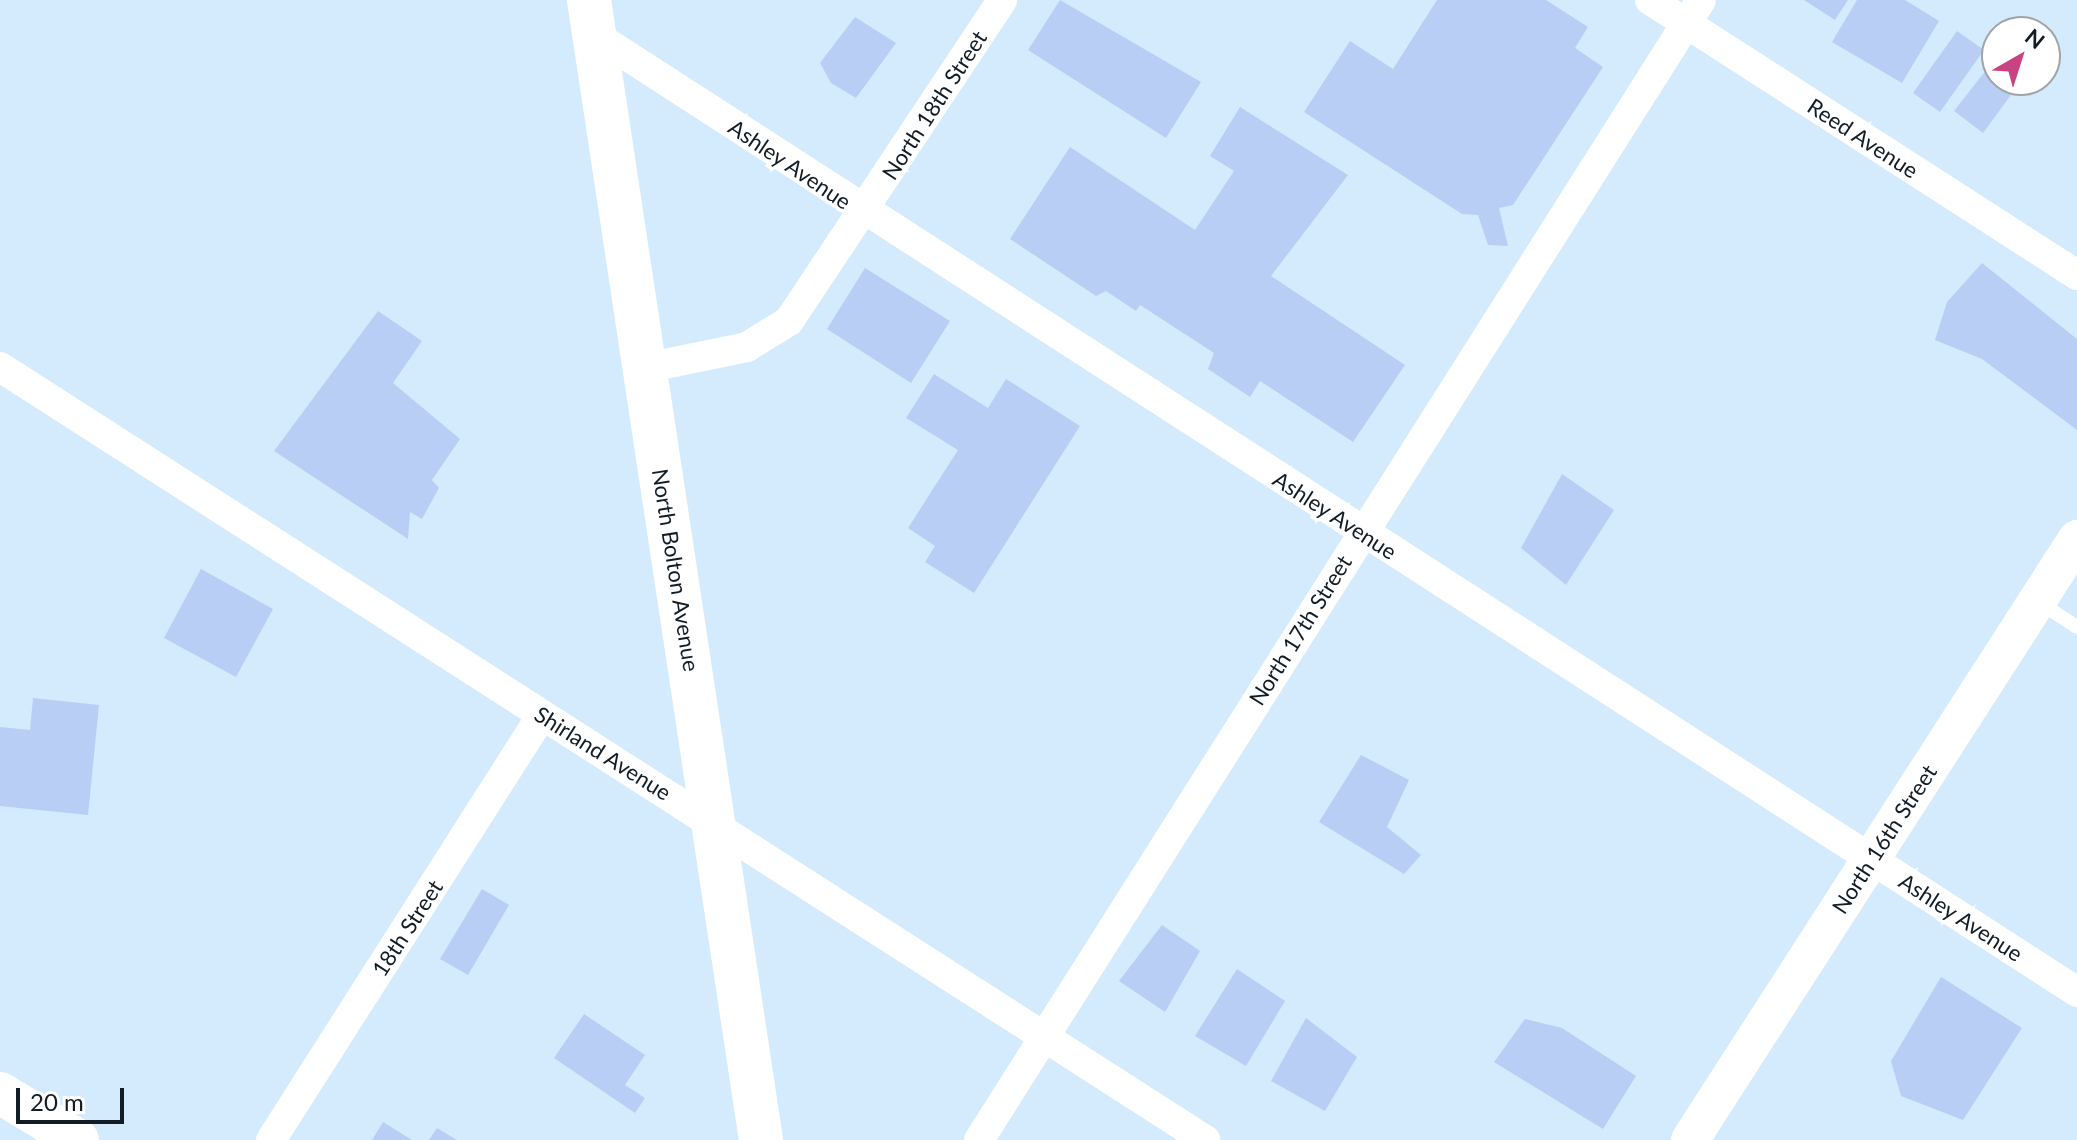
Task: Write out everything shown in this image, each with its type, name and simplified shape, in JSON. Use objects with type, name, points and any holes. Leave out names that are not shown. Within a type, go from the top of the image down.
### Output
[{"type":"main road","name":"North Bolton Avenue","points":[[592,17],[761,1140]]},
{"type":"main road","points":[[0,1093],[78,1140]]},
{"type":"street","name":"North 18th Street","points":[[645,368],[769,335],[789,321],[864,213],[1002,0]]},
{"type":"street","name":"Reed Avenue","points":[[1650,0],[1693,12],[2077,275]]},
{"type":"street","name":"North 17th Street","points":[[979,1140],[1693,12]]},
{"type":"street","name":"Ashley Avenue","points":[[592,17],[864,213],[2077,992]]},
{"type":"street","name":"Shirland Avenue","points":[[0,367],[1205,1140]]},
{"type":"street","name":"North 16th Street","points":[[1690,1140],[2077,539]]},
{"type":"street","name":"18th Street","points":[[271,1140],[542,715]]},
{"type":"lane","points":[[2037,601],[2077,627]]},
{"type":"building","points":[[1060,0],[1201,82],[1166,138],[1028,50]]},
{"type":"building","points":[[1437,0],[1546,0],[1588,27],[1575,48],[1603,67],[1513,205],[1499,208],[1508,246],[1488,245],[1478,215],[1462,214],[1304,112],[1350,41],[1393,69]]},
{"type":"building","points":[[1804,0],[1848,0],[1835,20]]},
{"type":"building","points":[[1857,0],[1905,0],[1939,21],[1902,83],[1832,42]]},
{"type":"building","points":[[855,17],[896,43],[856,98],[831,83],[820,63]]},
{"type":"building","points":[[1957,31],[1981,48],[1981,54],[1940,112],[1913,93]]},
{"type":"building","points":[[1981,76],[1981,96],[2010,96],[1983,133],[1954,111]]},
{"type":"building","points":[[1240,107],[1348,175],[1271,276],[1405,365],[1353,442],[1260,381],[1250,397],[1208,369],[1214,353],[1140,305],[1136,311],[1106,291],[1096,296],[1010,239],[1070,147],[1195,230],[1234,171],[1210,156]]},
{"type":"building","points":[[1982,263],[2077,339],[2077,430],[1982,359],[1935,340],[1947,302]]},
{"type":"building","points":[[865,268],[950,321],[911,383],[827,329]]},
{"type":"building","points":[[378,311],[422,341],[393,383],[460,439],[432,480],[439,488],[422,519],[410,512],[408,539],[274,451]]},
{"type":"building","points":[[934,374],[988,408],[1006,379],[1080,426],[974,593],[925,562],[935,546],[908,528],[958,450],[906,418]]},
{"type":"building","points":[[1562,474],[1614,510],[1566,585],[1521,548]]},
{"type":"building","points":[[201,569],[273,609],[236,677],[164,638]]},
{"type":"building","points":[[33,698],[99,705],[88,815],[0,806],[0,727],[30,730]]},
{"type":"building","points":[[1361,755],[1409,780],[1387,827],[1421,855],[1404,874],[1319,822]]},
{"type":"building","points":[[482,889],[509,905],[468,975],[440,959]]},
{"type":"building","points":[[1162,925],[1200,951],[1165,1012],[1119,981]]},
{"type":"building","points":[[1237,969],[1285,1001],[1246,1066],[1195,1036]]},
{"type":"building","points":[[1941,977],[2022,1028],[1963,1120],[1901,1096],[1891,1061]]},
{"type":"building","points":[[584,1014],[645,1055],[625,1085],[645,1098],[635,1113],[554,1058]]},
{"type":"building","points":[[1306,1018],[1357,1057],[1325,1111],[1271,1081]]},
{"type":"building","points":[[1525,1019],[1562,1028],[1636,1076],[1603,1129],[1494,1062]]},
{"type":"building","points":[[383,1122],[412,1140],[372,1140]]},
{"type":"building","points":[[437,1128],[457,1140],[429,1140]]}]
